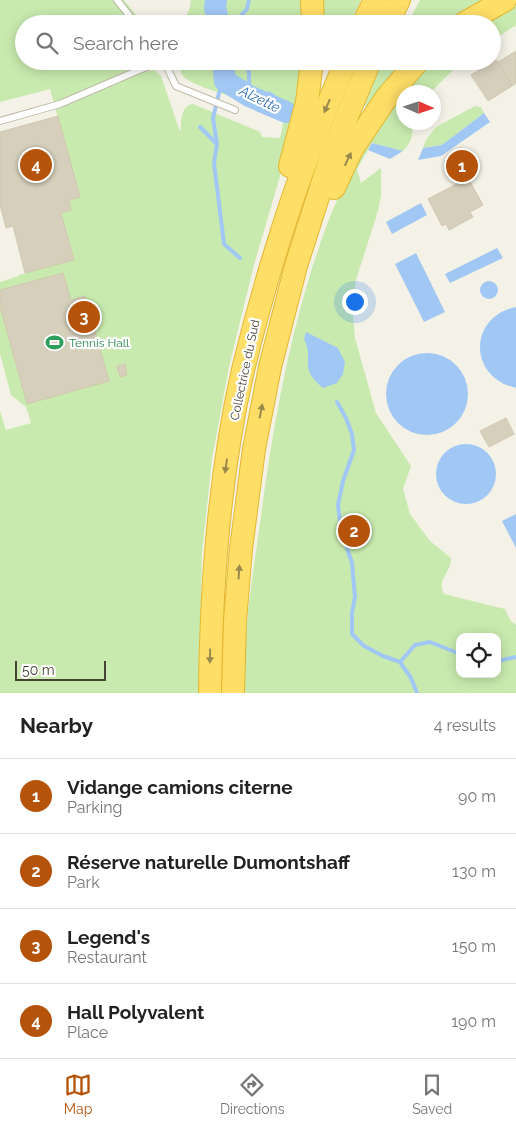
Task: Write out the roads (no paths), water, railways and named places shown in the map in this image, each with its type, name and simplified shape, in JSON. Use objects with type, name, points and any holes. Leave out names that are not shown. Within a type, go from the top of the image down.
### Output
[{"type":"highway","points":[[312,0],[313,15]]},
{"type":"highway","points":[[368,15],[375,0]]},
{"type":"highway","points":[[392,15],[399,0]]},
{"type":"highway","points":[[479,15],[505,0]]},
{"type":"highway","points":[[262,299],[268,245],[306,102],[311,70]]},
{"type":"highway","name":"Collectrice du Sud","points":[[210,693],[212,599],[226,464],[243,372],[276,248],[313,142],[342,70]]},
{"type":"highway","name":"Collectrice du Sud","points":[[233,693],[241,549],[254,449],[270,367],[296,266],[334,150],[366,70]]},
{"type":"highway","points":[[296,266],[352,149],[387,97],[410,70]]},
{"type":"lane","points":[[117,0],[129,15]]},
{"type":"lane","points":[[0,121],[60,104],[139,70]]},
{"type":"lane","points":[[168,70],[176,86],[235,110]]},
{"type":"water","points":[[224,70],[227,70],[234,79],[257,91],[271,92],[287,104],[284,118],[238,99],[239,95],[225,81]]},
{"type":"water","points":[[484,113],[490,122],[441,156],[418,160],[423,148],[442,145]]},
{"type":"water","points":[[372,143],[403,151],[390,159],[368,150]]},
{"type":"water","points":[[421,203],[427,215],[392,234],[386,222]]},
{"type":"water","points":[[497,248],[503,258],[450,283],[445,274]]},
{"type":"water","points":[[416,253],[445,312],[424,322],[395,264]]},
{"type":"water","points":[[485,281],[493,281],[498,286],[496,297],[485,299],[480,294],[480,286]]},
{"type":"water","points":[[516,307],[516,388],[500,382],[489,372],[482,360],[480,347],[482,334],[489,322],[500,313]]},
{"type":"water","points":[[306,332],[338,348],[345,362],[343,374],[337,383],[323,388],[311,374],[308,369],[308,353],[304,339]]},
{"type":"water","points":[[427,353],[443,356],[456,365],[465,378],[468,394],[465,410],[456,423],[443,432],[427,435],[411,432],[398,423],[389,410],[386,394],[389,378],[398,365],[411,356]]},
{"type":"water","points":[[466,444],[483,449],[491,457],[496,474],[491,491],[483,499],[466,504],[449,499],[441,491],[436,474],[441,457],[449,449]]},
{"type":"water","points":[[516,514],[516,548],[502,521]]},
{"type":"waterway","name":"Alzette","points":[[216,0],[217,15]]},
{"type":"waterway","points":[[241,15],[247,9],[249,0]]},
{"type":"waterway","name":"Alzette","points":[[224,70],[225,81],[249,96],[286,112]]},
{"type":"waterway","points":[[248,70],[249,91]]},
{"type":"waterway","points":[[225,81],[219,93],[213,118],[217,144],[214,163],[224,244],[240,258]]},
{"type":"waterway","points":[[200,127],[216,143]]},
{"type":"waterway","points":[[337,402],[352,434],[354,450],[343,481],[338,505],[341,530],[352,563],[355,597],[352,613],[352,634],[364,646],[400,662],[411,678],[417,693]]},
{"type":"waterway","points":[[400,662],[415,645],[430,642],[456,652]]},
{"type":"waterway","points":[[501,660],[516,657]]},
{"type":"place","name":"Hall Polyvalent","points":[[36,165]]},
{"type":"place","name":"Vidange camions citerne","points":[[462,166]]},
{"type":"place","name":"Legend's","points":[[84,317]]},
{"type":"place","name":"Tennis Hall","points":[[55,343]]},
{"type":"place","name":"Réserve naturelle Dumontshaff","points":[[354,531]]}]
